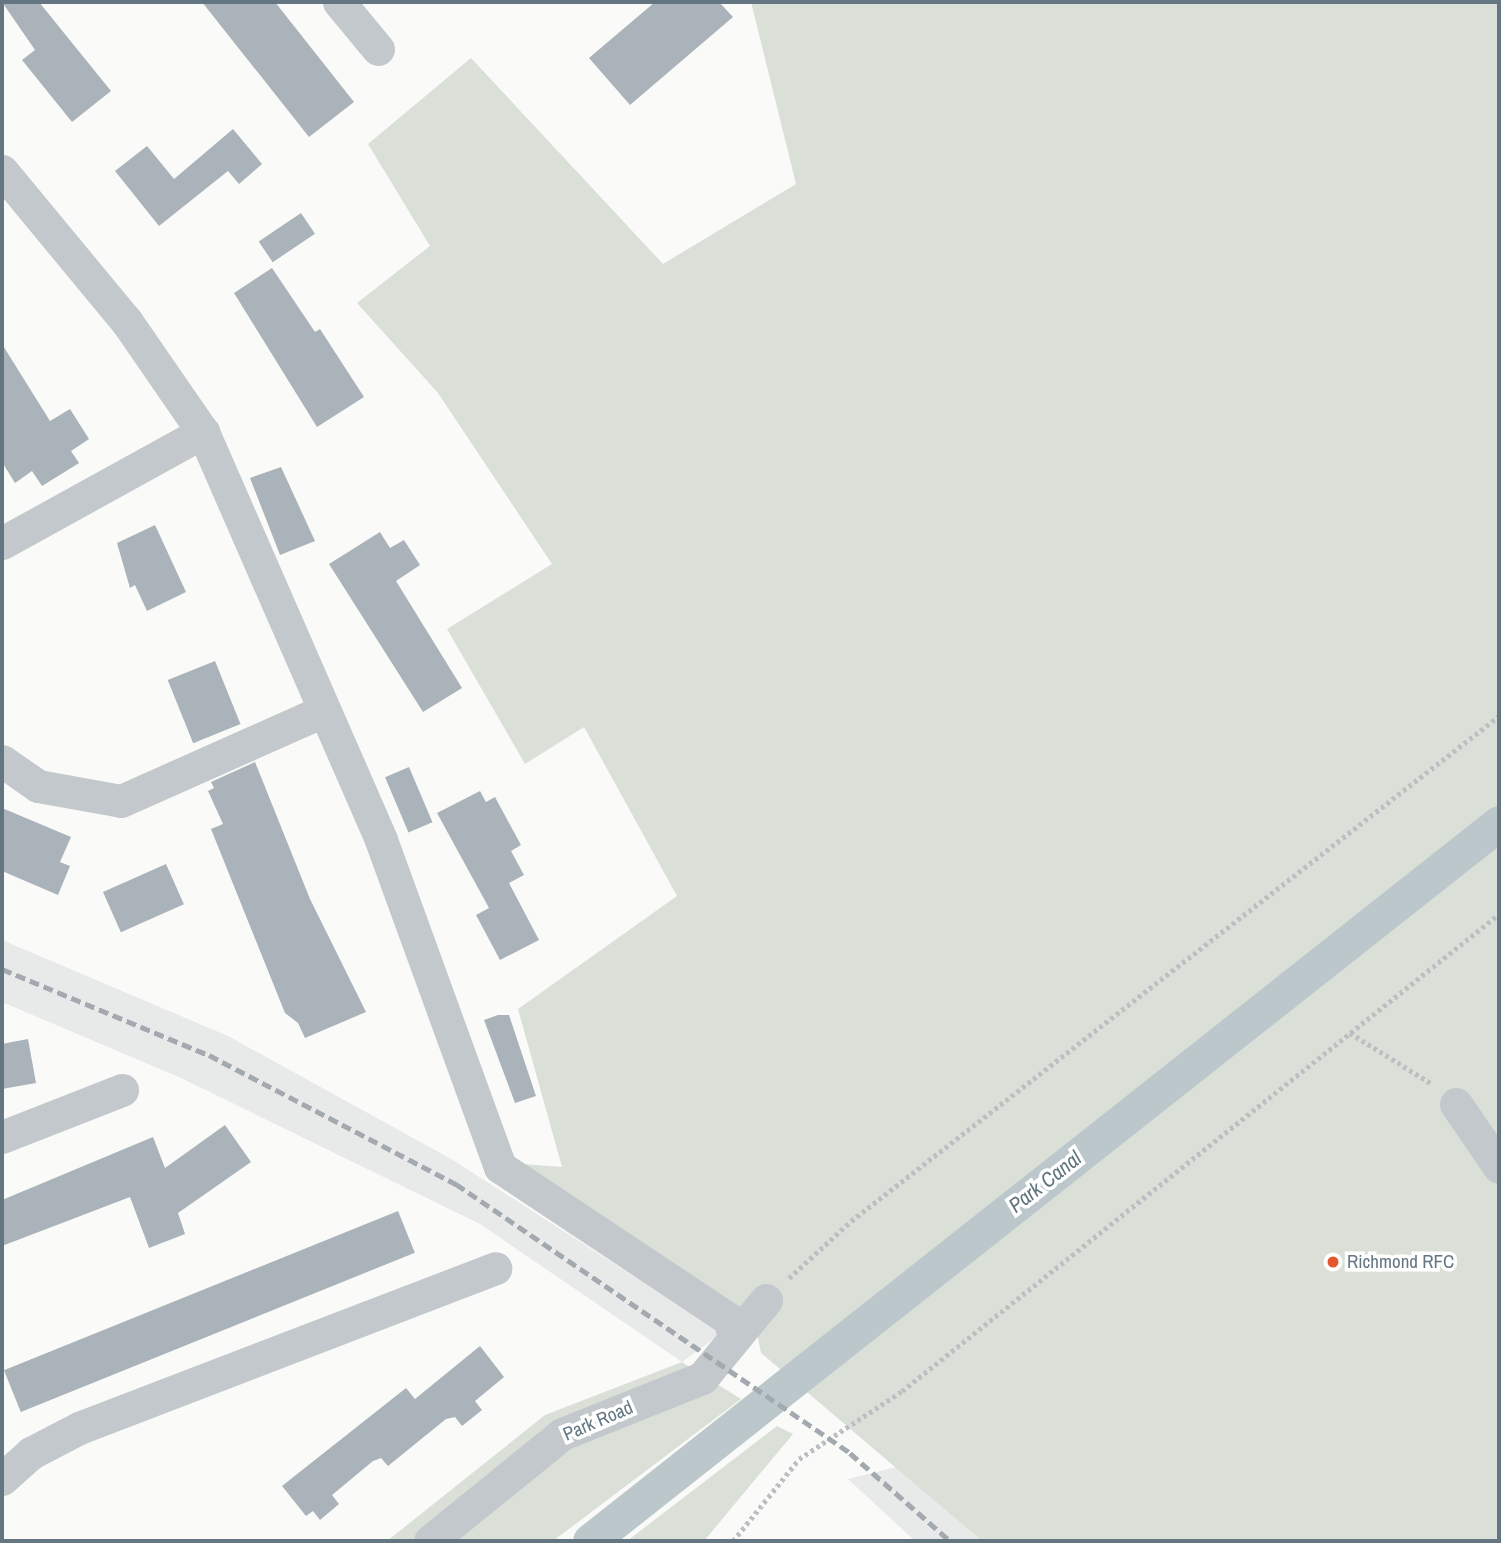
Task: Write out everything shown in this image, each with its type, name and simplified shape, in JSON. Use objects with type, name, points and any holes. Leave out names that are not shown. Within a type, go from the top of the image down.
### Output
[{"type":"street","points":[[339,2],[378,48]]},
{"type":"street","points":[[2,171],[127,322],[203,432],[321,712],[381,840],[500,1167],[729,1320],[734,1336]]},
{"type":"street","points":[[2,543],[203,432]]},
{"type":"street","points":[[2,761],[38,786],[121,801],[321,712]]},
{"type":"street","points":[[2,1137],[122,1090]]},
{"type":"street","points":[[1455,1104],[1499,1167]]},
{"type":"street","points":[[2,1479],[31,1453],[79,1428],[495,1268]]},
{"type":"street","name":"Park Road","points":[[429,1541],[562,1434],[702,1378],[766,1300]]},
{"type":"path","points":[[766,1300],[851,1221],[1499,716]]},
{"type":"path","points":[[733,1541],[799,1459],[902,1391],[1499,915]]},
{"type":"path","points":[[1350,1033],[1414,1069],[1455,1104]]},
{"type":"shaded area","points":[[751,2],[1499,2],[1499,1541],[982,1541],[761,1353],[755,1324],[523,1164],[562,1167],[518,1009],[677,896],[584,727],[525,764],[447,629],[552,564],[438,393],[357,303],[430,246],[368,144],[471,58],[663,264],[796,184]]},
{"type":"shaded area","points":[[2,940],[228,1036],[453,1160],[722,1333],[682,1362],[480,1224],[181,1078],[2,1002]]},
{"type":"shaded area","points":[[682,1362],[741,1399],[553,1541],[387,1541],[545,1415]]},
{"type":"shaded area","points":[[777,1426],[793,1434],[704,1541],[627,1541]]},
{"type":"shaded area","points":[[896,1467],[982,1541],[915,1541],[848,1479]]},
{"type":"building","points":[[2,2],[39,2],[111,91],[72,122],[22,60],[35,50]]},
{"type":"building","points":[[202,2],[275,2],[354,102],[309,137]]},
{"type":"building","points":[[655,2],[719,2],[733,17],[630,105],[589,58]]},
{"type":"building","points":[[233,129],[262,164],[239,184],[228,171],[159,226],[115,171],[147,146],[174,179]]},
{"type":"building","points":[[301,213],[315,234],[273,262],[259,242]]},
{"type":"building","points":[[272,268],[315,332],[320,329],[364,397],[317,427],[234,293]]},
{"type":"building","points":[[2,344],[50,421],[70,409],[89,439],[71,451],[79,463],[42,486],[32,471],[15,483],[2,462]]},
{"type":"building","points":[[281,467],[315,541],[280,555],[250,478]]},
{"type":"building","points":[[155,525],[186,592],[147,611],[135,585],[130,588],[117,543]]},
{"type":"building","points":[[380,532],[390,548],[404,540],[420,565],[396,581],[462,688],[423,712],[329,564]]},
{"type":"building","points":[[215,661],[240,724],[193,743],[168,680]]},
{"type":"building","points":[[255,762],[310,899],[366,1012],[305,1038],[298,1023],[285,1013],[211,829],[223,824],[208,791],[214,788],[211,782]]},
{"type":"building","points":[[409,767],[432,822],[409,832],[385,777]]},
{"type":"building","points":[[480,791],[486,802],[495,797],[521,845],[511,851],[524,875],[509,883],[539,940],[500,960],[476,915],[489,908],[437,813]]},
{"type":"building","points":[[2,808],[71,837],[60,862],[70,866],[58,895],[2,871]]},
{"type":"building","points":[[166,864],[184,904],[121,932],[103,892]]},
{"type":"building","points":[[498,1015],[509,1015],[536,1096],[515,1103],[484,1020]]},
{"type":"building","points":[[28,1039],[36,1083],[2,1089],[2,1044]]},
{"type":"building","points":[[225,1125],[251,1162],[178,1213],[185,1234],[149,1248],[130,1197],[2,1246],[2,1200],[153,1137],[165,1168]]},
{"type":"building","points":[[398,1211],[415,1253],[21,1412],[4,1370]]},
{"type":"building","points":[[480,1346],[504,1377],[475,1401],[482,1410],[462,1426],[455,1417],[446,1419],[388,1466],[381,1458],[373,1461],[332,1495],[339,1504],[320,1520],[313,1511],[306,1516],[282,1486],[406,1388],[415,1399]]},
{"type":"waterway","name":"Park Canal","points":[[590,1541],[1499,823]]},
{"type":"railway","points":[[2,969],[209,1055],[456,1184],[850,1453],[950,1541]]},
{"type":"place","name":"Richmond RFC","points":[[1333,1262]]}]
